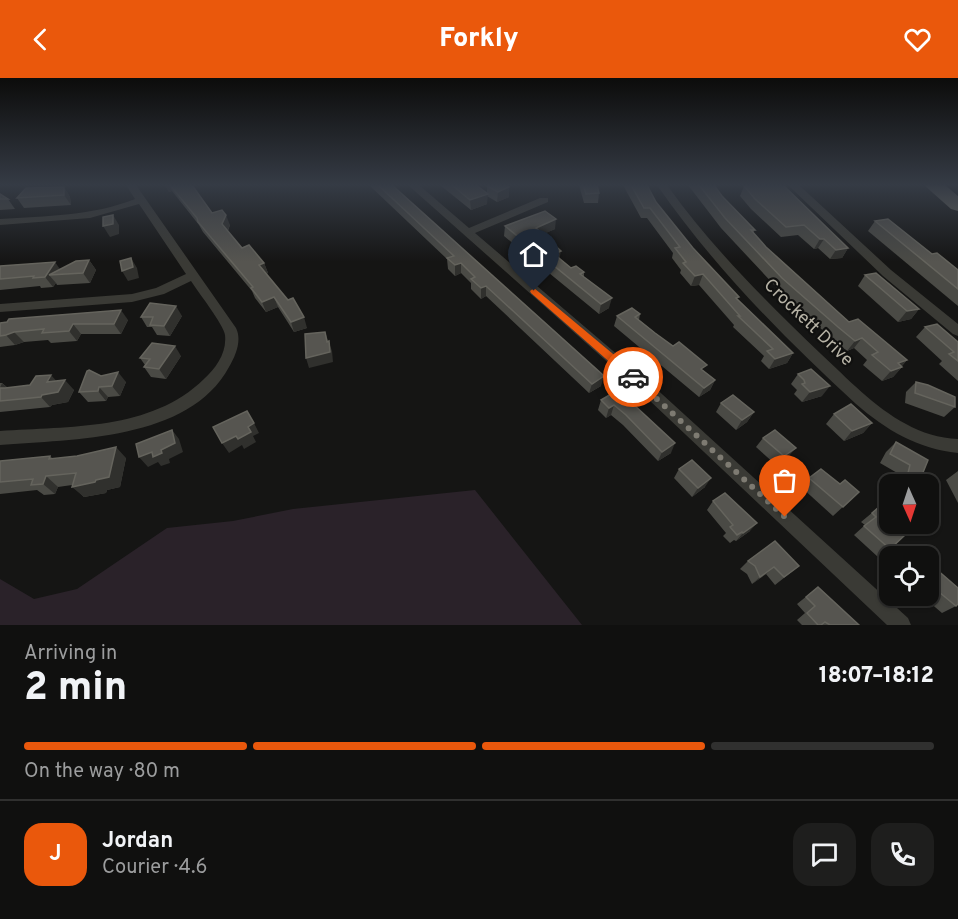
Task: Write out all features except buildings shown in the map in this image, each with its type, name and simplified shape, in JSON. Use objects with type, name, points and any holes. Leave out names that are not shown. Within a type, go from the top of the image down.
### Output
[{"type":"street","points":[[0,222],[95,215],[115,211]]},
{"type":"street","points":[[0,438],[144,422],[176,409],[208,387],[223,367],[233,339],[231,332],[194,274],[149,211]]},
{"type":"street","points":[[442,211],[635,378],[902,625]]},
{"type":"street","points":[[467,232],[519,211]]},
{"type":"street","name":"Crockett Drive","points":[[681,211],[697,233],[735,275],[830,370],[880,414],[909,433],[936,444],[958,446]]},
{"type":"street","points":[[820,211],[887,273],[958,330]]},
{"type":"street","points":[[0,308],[132,298],[160,291],[194,274]]},
{"type":"shaded area","points":[[475,490],[582,625],[0,625],[0,579],[34,599],[77,589],[167,528],[233,521],[293,509]]},
{"type":"way so far","points":[[633,377],[785,517]]},
{"type":"route","points":[[534,291],[633,377]]}]
